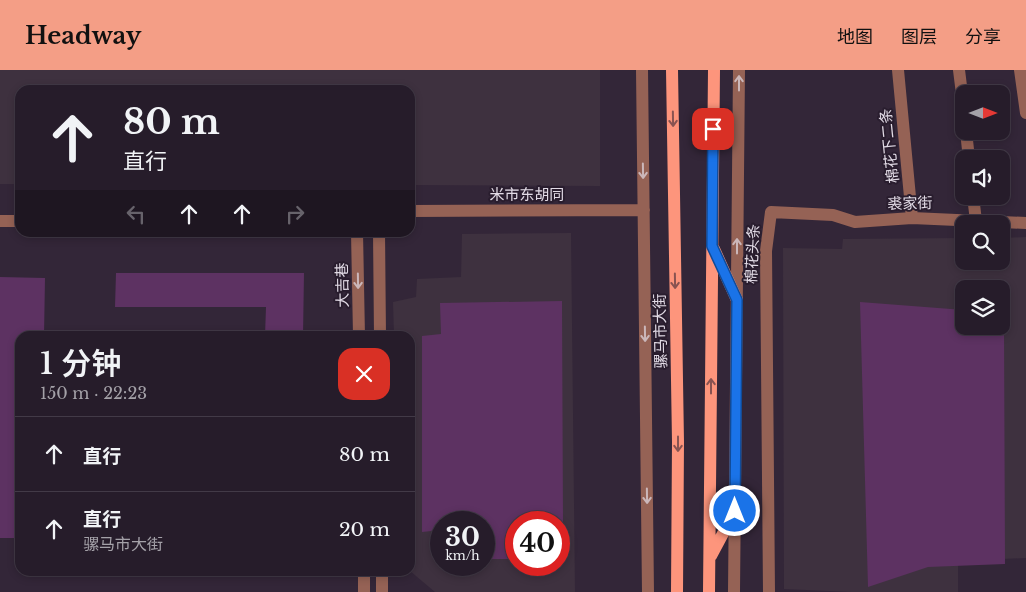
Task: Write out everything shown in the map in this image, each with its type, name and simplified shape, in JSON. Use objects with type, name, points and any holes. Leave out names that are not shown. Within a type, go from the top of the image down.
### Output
[{"type":"main road","name":"骡马市大街","points":[[672,70],[677,413],[677,592]]},
{"type":"main road","points":[[709,592],[714,70]]},
{"type":"main road","points":[[712,246],[737,300]]},
{"type":"main road","points":[[709,558],[735,511]]},
{"type":"street","name":"骡马市大街","points":[[642,70],[648,592]]},
{"type":"street","points":[[734,592],[739,70]]},
{"type":"street","name":"棉花下二条","points":[[898,70],[912,218]]},
{"type":"street","points":[[959,70],[961,85]]},
{"type":"street","points":[[1020,70],[1026,113]]},
{"type":"street","name":"米市东胡同","points":[[415,211],[644,210]]},
{"type":"street","name":"棉花头条","points":[[769,592],[766,251],[771,212],[833,216],[854,222]]},
{"type":"street","name":"裘家街","points":[[854,222],[912,218],[955,220]]},
{"type":"street","points":[[0,221],[15,221]]},
{"type":"street","name":"裘家街","points":[[1010,222],[1026,223]]},
{"type":"street","name":"大吉巷","points":[[357,237],[359,331]]},
{"type":"street","points":[[378,237],[380,331]]},
{"type":"street","points":[[364,576],[364,592]]},
{"type":"street","points":[[382,576],[382,592]]},
{"type":"shaded area","points":[[0,70],[600,70],[600,186],[415,185],[415,85],[15,85],[15,184],[0,184]]},
{"type":"shaded area","points":[[571,233],[575,592],[435,592],[415,575],[415,331],[394,331],[393,302],[416,297],[417,279],[461,277],[462,234]]},
{"type":"shaded area","points":[[1026,237],[1026,558],[958,561],[958,592],[851,592],[784,589],[783,248],[842,249],[843,239],[955,238],[955,270],[1010,270],[1010,238]]},
{"type":"building","points":[[116,273],[304,273],[303,331],[265,331],[266,307],[115,307]]},
{"type":"building","points":[[0,277],[45,278],[44,331],[15,331],[15,538],[0,538]]},
{"type":"building","points":[[562,301],[563,511],[505,511],[505,559],[495,559],[495,511],[430,511],[430,531],[422,532],[422,336],[441,334],[440,303]]},
{"type":"building","points":[[860,302],[955,309],[955,335],[1004,335],[1005,564],[928,567],[868,587]]},
{"type":"route","points":[[713,129],[712,246],[737,300],[735,511]]}]
